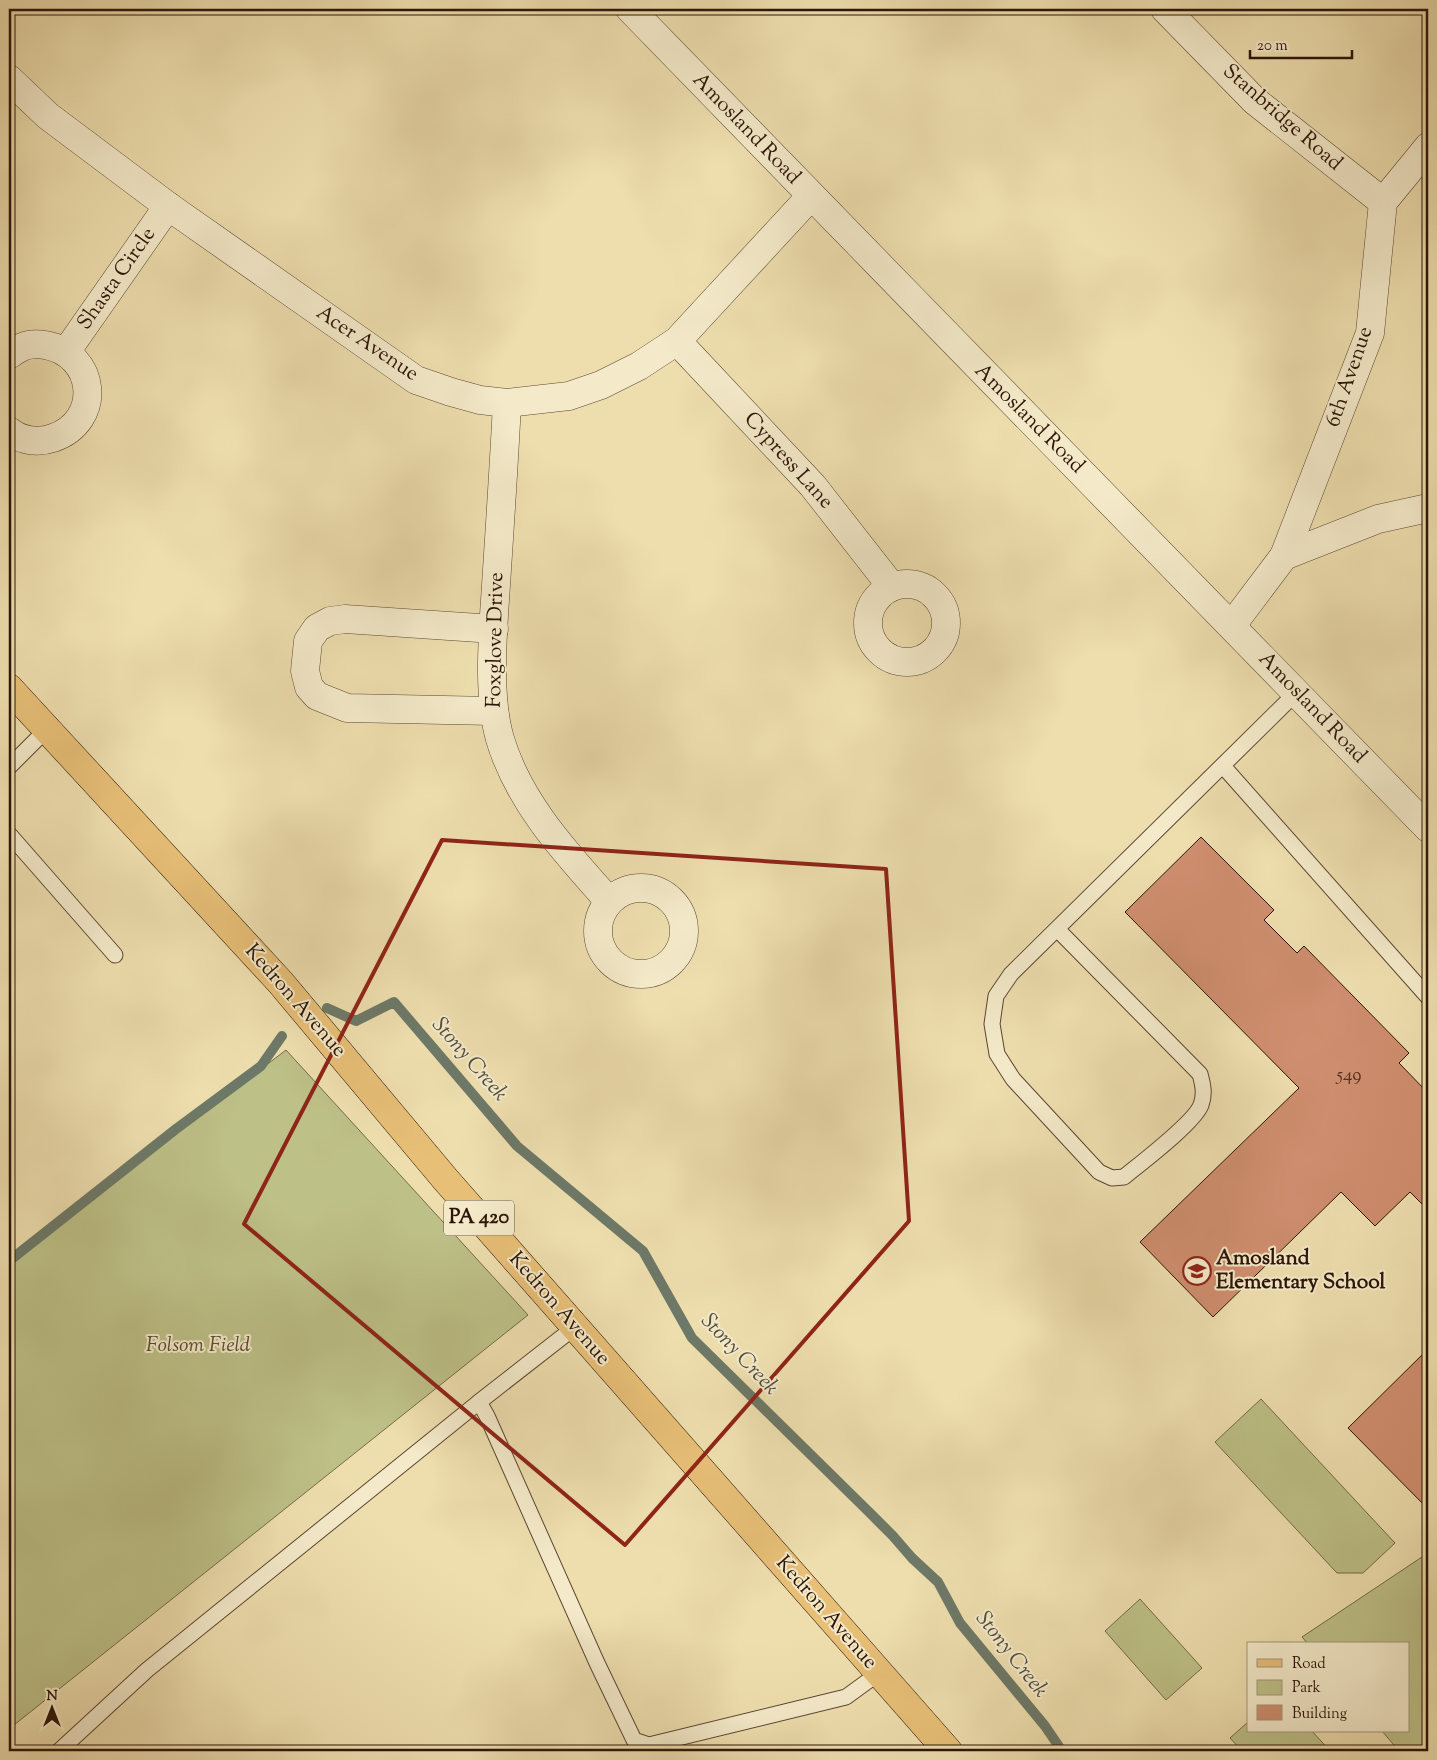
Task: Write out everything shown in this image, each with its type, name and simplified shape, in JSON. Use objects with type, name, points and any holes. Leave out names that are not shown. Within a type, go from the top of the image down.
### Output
[{"type":"main road","name":"Kedron Avenue","points":[[9,688],[281,983],[446,1180],[948,1751]]},
{"type":"street","name":"Amosland Road","points":[[630,9],[1428,828]]},
{"type":"street","name":"Stanbridge Road","points":[[1165,9],[1255,101],[1383,202]]},
{"type":"street","name":"Acer Avenue","points":[[9,80],[48,116],[168,206],[416,380],[470,397],[507,403],[569,396],[601,385],[639,366],[677,342],[811,196]]},
{"type":"street","points":[[1383,202],[1428,147]]},
{"type":"street","name":"6th Avenue","points":[[1232,625],[1284,556],[1370,334],[1383,202]]},
{"type":"street","name":"Shasta Circle","points":[[66,352],[168,206]]},
{"type":"street","name":"Cypress Lane","points":[[677,342],[813,486],[892,587]]},
{"type":"street","name":"Shasta Circle","points":[[9,355],[23,347],[40,344],[56,347],[66,352],[78,364],[88,389],[86,405],[78,422],[66,434],[44,441],[27,440],[9,431]]},
{"type":"street","name":"Foxglove Drive","points":[[507,403],[494,629],[493,711],[504,749],[514,774],[532,808],[561,847],[609,901]]},
{"type":"street","points":[[1284,556],[1378,519],[1428,508]]},
{"type":"street","points":[[493,711],[347,708],[317,696],[308,687],[305,671],[308,641],[317,628],[330,621],[345,619],[494,629]]},
{"type":"lane","points":[[1057,929],[1200,1074],[1204,1091],[1201,1106],[1192,1120],[1124,1178],[1112,1178],[1099,1172],[1013,1079],[997,1054],[992,1024],[996,996],[1011,974],[1297,692]]},
{"type":"lane","points":[[9,766],[47,729]]},
{"type":"lane","points":[[1223,766],[1428,997]]},
{"type":"lane","points":[[9,834],[115,955]]},
{"type":"lane","points":[[59,1751],[147,1670],[479,1402],[575,1327]]},
{"type":"lane","points":[[479,1402],[487,1416],[597,1663],[634,1740],[649,1745],[846,1697],[879,1673]]},
{"type":"highlighted area","points":[[442,840],[886,869],[909,1221],[625,1545],[244,1224]]},
{"type":"green space","name":"Folsom Field","points":[[286,1050],[528,1315],[9,1729],[9,1262]]},
{"type":"green space","points":[[1261,1399],[1395,1543],[1363,1573],[1337,1573],[1215,1442]]},
{"type":"green space","points":[[1428,1553],[1428,1751],[1399,1751],[1383,1732],[1410,1732],[1410,1642],[1306,1642],[1302,1637]]},
{"type":"green space","points":[[1140,1599],[1202,1668],[1166,1700],[1105,1631]]},
{"type":"green space","points":[[1247,1723],[1247,1732],[1313,1732],[1330,1751],[1242,1751],[1230,1738]]},
{"type":"building","name":"Amosland Elementary School","points":[[1201,837],[1274,910],[1264,920],[1297,953],[1304,946],[1409,1053],[1399,1063],[1428,1093],[1428,1210],[1410,1192],[1375,1226],[1341,1192],[1213,1317],[1140,1242],[1299,1088],[1125,912]]},
{"type":"building","points":[[1428,1349],[1428,1509],[1348,1428]]},
{"type":"waterway","name":"Stony Creek","points":[[327,1008],[356,1021],[394,1002],[517,1146],[643,1251],[692,1338],[938,1582],[960,1623],[1045,1726],[1062,1751]]},
{"type":"waterway","name":"Stony Creek","points":[[9,1261],[176,1129],[261,1066],[282,1036]]},
{"type":"place","name":"Amosland Elementary School","points":[[1197,1271]]}]
